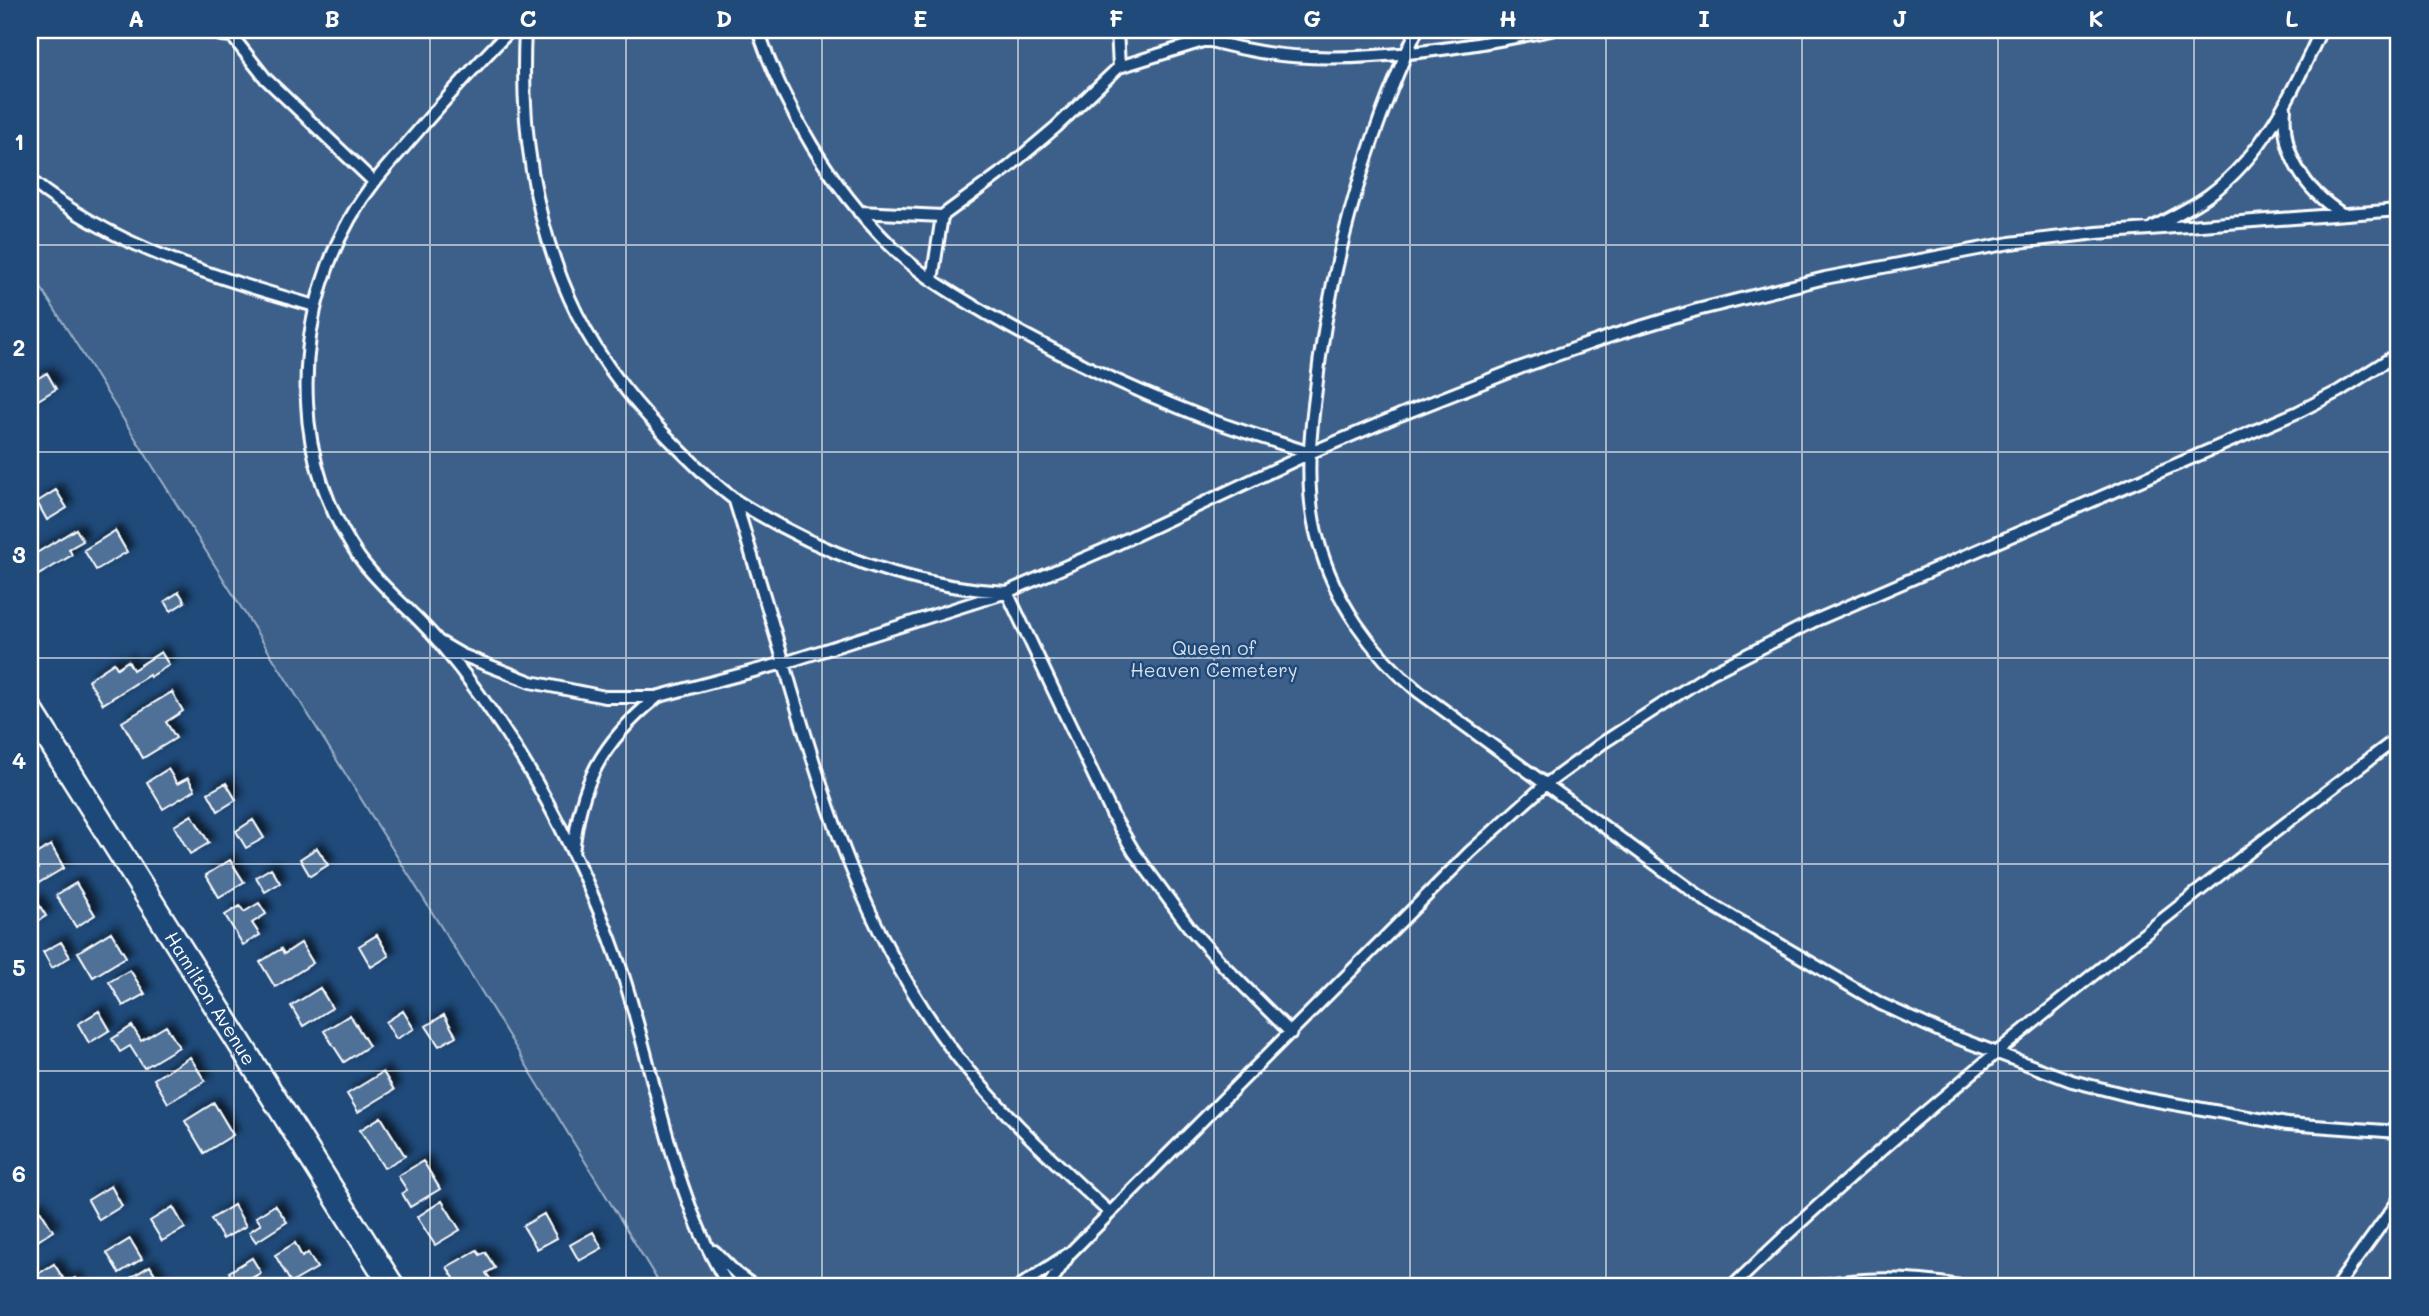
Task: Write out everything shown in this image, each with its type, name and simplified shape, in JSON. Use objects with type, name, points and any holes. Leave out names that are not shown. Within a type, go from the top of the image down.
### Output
[{"type":"street","name":"Hamilton Avenue","points":[[30,709],[392,1286]]},
{"type":"lane","points":[[210,30],[221,35],[233,33],[266,79],[374,182]]},
{"type":"lane","points":[[511,30],[455,88],[374,182],[335,249],[314,306],[308,345],[307,420],[326,493],[359,556],[379,581],[438,641],[497,722],[551,810],[573,853],[621,967],[673,1155],[707,1244],[729,1286]]},
{"type":"lane","points":[[525,30],[528,142],[535,190],[558,266],[576,313],[596,350],[636,405],[714,484],[736,501],[804,539],[885,571],[928,583],[967,590],[1007,592]]},
{"type":"lane","points":[[758,30],[796,121],[833,177],[859,212],[891,247],[932,280],[1019,333],[1143,392],[1197,415],[1310,453]]},
{"type":"lane","points":[[1117,30],[1119,67]]},
{"type":"lane","points":[[1172,30],[1261,52],[1352,57],[1450,47],[1551,30]]},
{"type":"lane","points":[[1417,30],[1368,154],[1351,214],[1324,332],[1310,453],[1312,512],[1318,541],[1339,592],[1365,638],[1401,678],[1709,903],[1881,1004],[1944,1033],[2072,1081],[2135,1097],[2287,1124],[2399,1132]]},
{"type":"lane","points":[[2148,230],[2183,212],[2219,186],[2255,149],[2286,102],[2321,30]]},
{"type":"lane","points":[[859,212],[942,216],[1018,159],[1098,90],[1119,67],[1206,40]]},
{"type":"lane","points":[[2286,102],[2284,126],[2286,144],[2292,160],[2317,194],[2342,214]]},
{"type":"lane","points":[[30,180],[97,227],[154,253],[229,281],[314,306]]},
{"type":"lane","points":[[438,641],[472,660],[531,682],[605,697],[656,697],[784,663],[1007,592],[1107,550],[1310,453],[1400,415],[1522,367],[1614,335],[1764,292],[1898,263],[2010,243],[2399,209]]},
{"type":"lane","points":[[932,280],[942,216]]},
{"type":"lane","points":[[1048,1286],[1070,1253],[1470,852],[1545,785],[1657,707],[1711,673],[1812,622],[2298,412],[2339,391],[2399,353]]},
{"type":"lane","points":[[736,501],[823,796],[855,883],[898,967],[940,1033],[993,1099],[1038,1146],[1110,1213]]},
{"type":"lane","points":[[1007,592],[1113,816],[1134,852],[1189,927],[1224,967],[1291,1033]]},
{"type":"lane","points":[[573,853],[583,794],[592,770],[618,732],[656,697]]},
{"type":"lane","points":[[1733,1286],[1902,1132],[1997,1053],[2206,885],[2399,737]]},
{"type":"lane","points":[[2337,1286],[2399,1200]]},
{"type":"lane","points":[[707,1244],[737,1274],[754,1286]]},
{"type":"lane","points":[[1020,1286],[1070,1253]]},
{"type":"lane","points":[[1818,1286],[1845,1280],[1892,1279],[1960,1286]]},
{"type":"green space","name":"Queen of Heaven Cemetery","points":[[30,30],[2399,30],[2399,1286],[661,1286],[480,989],[30,270]]},
{"type":"building","points":[[47,373],[56,389],[30,405],[30,383]]},
{"type":"building","points":[[56,490],[67,508],[47,520],[37,502]]},
{"type":"building","points":[[76,529],[83,541],[69,549],[72,555],[30,580],[30,557]]},
{"type":"building","points":[[115,531],[127,552],[96,570],[84,550]]},
{"type":"building","points":[[179,592],[185,602],[171,611],[165,601]]},
{"type":"building","points":[[161,652],[169,665],[103,704],[88,680],[114,663],[117,668],[128,661],[133,670]]},
{"type":"building","points":[[172,692],[183,711],[166,722],[176,738],[143,758],[122,722]]},
{"type":"building","points":[[168,769],[177,784],[188,778],[195,790],[163,809],[147,782]]},
{"type":"building","points":[[226,783],[236,800],[218,811],[208,793]]},
{"type":"building","points":[[192,815],[209,843],[190,854],[174,826]]},
{"type":"building","points":[[253,820],[264,838],[246,848],[236,831]]},
{"type":"building","points":[[51,845],[64,868],[35,885],[30,874],[38,869],[31,857]]},
{"type":"building","points":[[317,848],[328,865],[310,876],[300,859]]},
{"type":"building","points":[[230,860],[244,882],[219,897],[206,875]]},
{"type":"building","points":[[271,868],[280,883],[265,892],[256,877]]},
{"type":"building","points":[[76,883],[95,915],[76,927],[56,895]]},
{"type":"building","points":[[36,900],[46,916],[30,926],[30,904]]},
{"type":"building","points":[[259,903],[266,914],[252,923],[260,935],[243,945],[225,915],[240,906],[244,912]]},
{"type":"building","points":[[111,932],[126,957],[93,977],[78,952]]},
{"type":"building","points":[[377,935],[389,956],[371,967],[359,946]]},
{"type":"building","points":[[61,942],[70,957],[52,968],[43,952]]},
{"type":"building","points":[[301,943],[313,963],[275,987],[260,962],[281,949],[284,954]]},
{"type":"building","points":[[130,970],[145,994],[123,1006],[109,982]]},
{"type":"building","points":[[320,988],[332,1008],[303,1026],[291,1006]]},
{"type":"building","points":[[99,1011],[110,1030],[89,1043],[78,1024]]},
{"type":"building","points":[[403,1011],[414,1029],[396,1039],[386,1022]]},
{"type":"building","points":[[350,1015],[369,1046],[344,1062],[324,1031]]},
{"type":"building","points":[[444,1015],[456,1036],[439,1046],[426,1026]]},
{"type":"building","points":[[132,1026],[141,1041],[166,1026],[179,1047],[144,1068],[130,1046],[120,1052],[112,1039]]},
{"type":"building","points":[[190,1057],[205,1081],[168,1103],[154,1079]]},
{"type":"building","points":[[383,1072],[394,1090],[358,1112],[347,1094]]},
{"type":"building","points":[[214,1103],[233,1135],[204,1153],[185,1121]]},
{"type":"building","points":[[381,1117],[405,1156],[384,1168],[360,1130]]},
{"type":"building","points":[[423,1161],[440,1189],[410,1207],[402,1193],[407,1190],[398,1176]]},
{"type":"building","points":[[111,1186],[122,1206],[99,1220],[88,1200]]},
{"type":"building","points":[[442,1201],[460,1230],[435,1245],[417,1217]]},
{"type":"building","points":[[234,1205],[246,1226],[223,1239],[211,1219]]},
{"type":"building","points":[[275,1205],[287,1222],[256,1242],[249,1232],[261,1224],[256,1217]]},
{"type":"building","points":[[38,1207],[53,1231],[30,1246],[30,1212]]},
{"type":"building","points":[[173,1207],[185,1228],[162,1241],[150,1221]]},
{"type":"building","points":[[544,1214],[557,1238],[537,1249],[523,1226]]},
{"type":"building","points":[[593,1232],[602,1248],[579,1261],[570,1245]]},
{"type":"building","points":[[130,1239],[142,1259],[119,1273],[107,1253]]},
{"type":"building","points":[[295,1243],[302,1257],[308,1253],[317,1268],[291,1283],[275,1255]]},
{"type":"building","points":[[477,1250],[480,1255],[485,1252],[495,1268],[486,1273],[491,1280],[481,1286],[459,1286],[447,1267]]},
{"type":"building","points":[[252,1258],[261,1273],[237,1286],[229,1272]]},
{"type":"building","points":[[54,1264],[66,1283],[75,1278],[80,1286],[30,1286],[30,1279]]},
{"type":"building","points":[[150,1266],[162,1286],[131,1286],[127,1280]]}]
